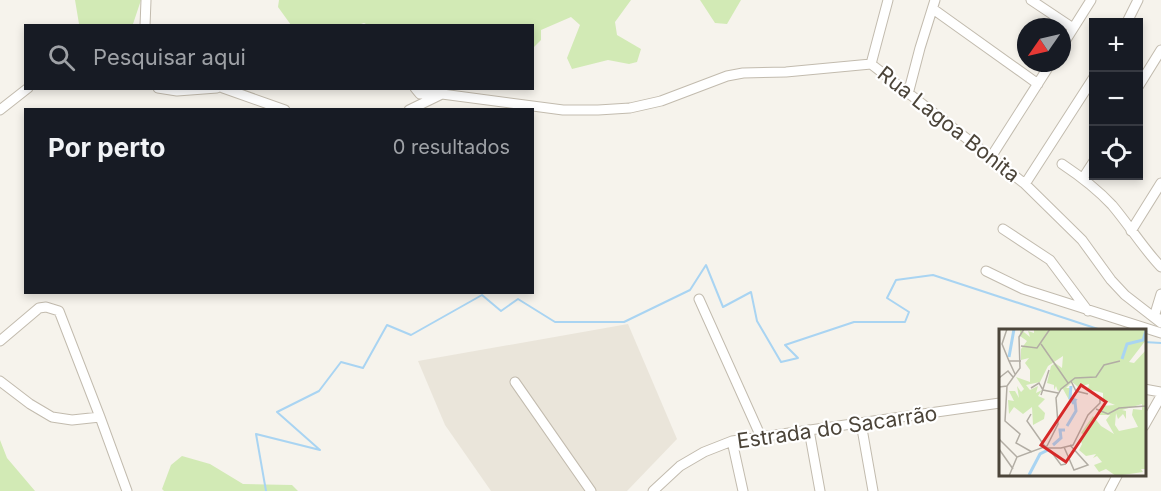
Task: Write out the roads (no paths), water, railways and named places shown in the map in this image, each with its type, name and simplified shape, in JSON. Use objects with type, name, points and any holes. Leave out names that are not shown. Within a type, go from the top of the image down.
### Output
[{"type":"street","points":[[145,24],[146,0]]},
{"type":"street","points":[[871,64],[888,0]]},
{"type":"street","points":[[1031,0],[1073,28]]},
{"type":"street","points":[[1071,31],[1091,0]]},
{"type":"street","points":[[1129,18],[1138,0]]},
{"type":"street","points":[[908,94],[934,4],[1038,84]]},
{"type":"street","points":[[1143,79],[1161,50]]},
{"type":"street","name":"Rua Lagoa Bonita","points":[[417,90],[420,94],[442,94],[563,110],[609,110],[661,101],[727,76],[743,73],[786,72],[871,64],[1025,184],[1082,240],[1125,295],[1159,320]]},
{"type":"street","points":[[991,157],[1045,72]]},
{"type":"street","points":[[1025,184],[1089,85]]},
{"type":"street","points":[[0,110],[25,90]]},
{"type":"street","points":[[171,90],[190,90]]},
{"type":"street","points":[[229,90],[279,108]]},
{"type":"street","points":[[413,108],[442,94]]},
{"type":"street","points":[[1062,164],[1083,178],[1113,206],[1147,253],[1161,267]]},
{"type":"street","points":[[1083,178],[1089,169]]},
{"type":"street","points":[[1131,231],[1161,183]]},
{"type":"street","points":[[1003,229],[1050,260],[1088,311]]},
{"type":"street","points":[[986,271],[1023,289],[1161,333]]},
{"type":"street","name":"Rua Lagoa Bonita","points":[[1159,320],[1161,294]]},
{"type":"street","points":[[699,299],[761,437]]},
{"type":"street","points":[[0,341],[39,308],[46,307],[59,311],[127,491]]},
{"type":"street","points":[[0,381],[30,404],[52,417],[72,420],[100,417]]},
{"type":"street","points":[[515,382],[591,491]]},
{"type":"street","points":[[1146,390],[1161,394],[1146,422]]},
{"type":"street","name":"Estrada do Sacarrão","points":[[653,491],[680,466],[704,452],[732,441],[999,403]]},
{"type":"street","points":[[861,423],[873,491]]},
{"type":"street","points":[[809,430],[820,491]]},
{"type":"street","points":[[732,441],[743,491]]},
{"type":"street","points":[[1109,491],[1117,476]]},
{"type":"waterway","points":[[266,491],[256,434],[320,450],[277,412],[319,391],[341,362],[363,368],[387,325],[411,335],[482,295],[501,311],[518,299],[555,322],[624,322],[690,290],[706,265],[723,307],[751,292],[757,321],[781,362],[798,358],[785,345],[854,322],[905,322],[909,312],[887,298],[896,280],[933,275],[1098,329]]},
{"type":"waterway","points":[[1146,342],[1161,343]]}]
